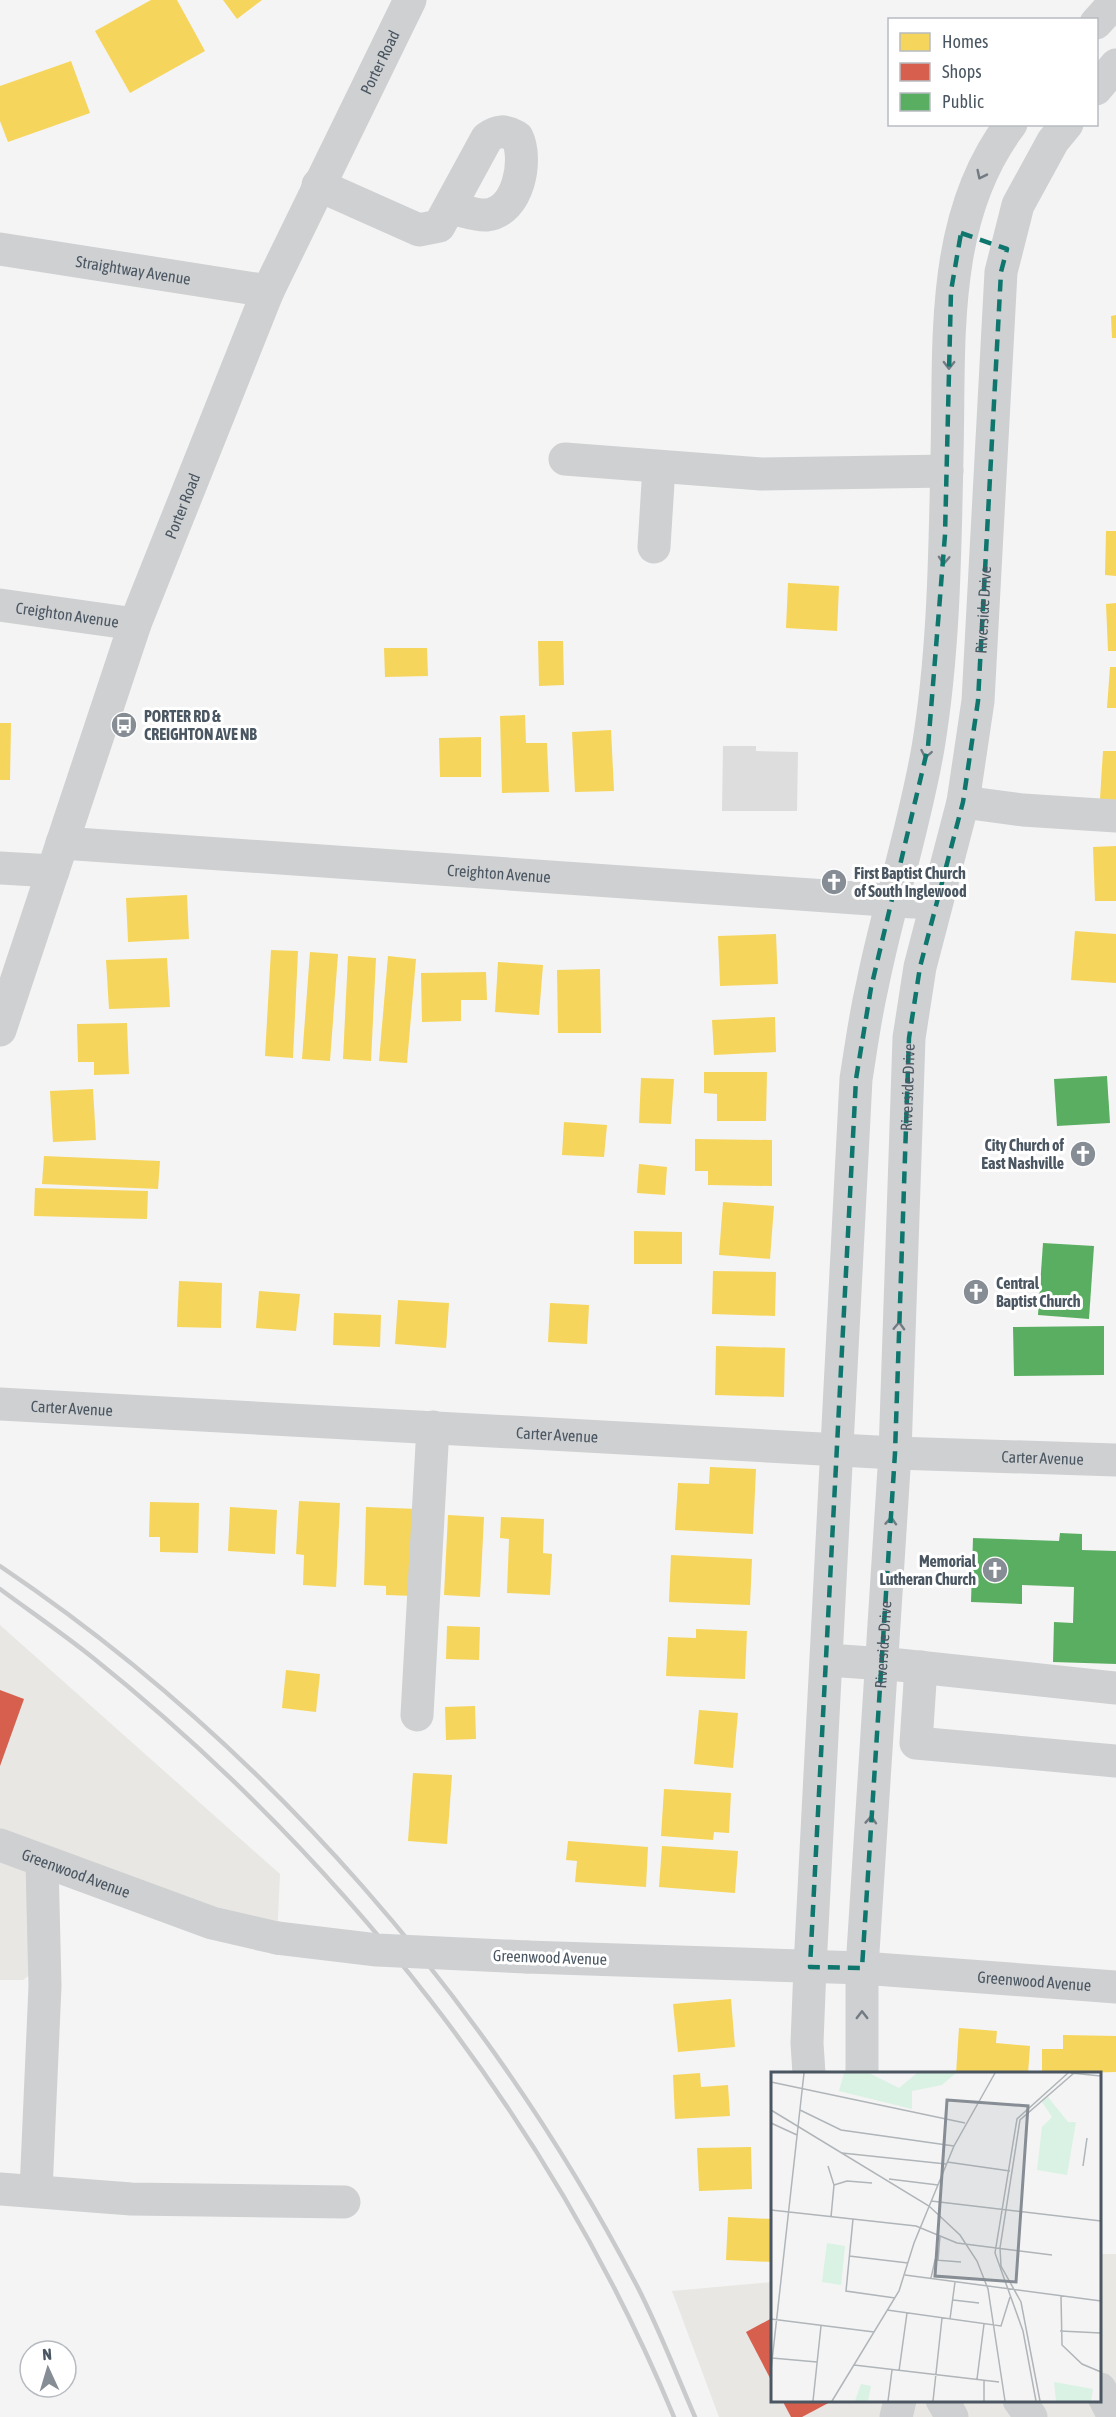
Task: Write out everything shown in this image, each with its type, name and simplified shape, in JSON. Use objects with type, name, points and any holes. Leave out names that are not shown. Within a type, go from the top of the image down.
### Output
[{"type":"street","name":"Porter Road","points":[[0,1030],[135,624],[268,291],[410,0]]},
{"type":"street","points":[[1098,21],[1116,1]]},
{"type":"street","points":[[1098,86],[1116,65]]},
{"type":"street","points":[[809,2072],[807,2043],[810,1967],[828,1660],[856,1079],[871,988],[928,747],[939,636],[947,471],[951,291],[961,233],[973,192],[1001,137],[1009,126]]},
{"type":"street","name":"Riverside Drive","points":[[862,2072],[862,1968],[895,1453],[909,1038],[920,967],[963,802],[978,701],[1001,272],[1018,205],[1053,141],[1065,126]]},
{"type":"street","points":[[318,185],[419,230],[439,226],[450,208]]},
{"type":"street","points":[[961,233],[1007,249]]},
{"type":"street","name":"Straightway Avenue","points":[[0,249],[268,291]]},
{"type":"street","points":[[565,459],[761,474],[947,471]]},
{"type":"street","points":[[654,548],[659,466]]},
{"type":"street","name":"Creighton Avenue","points":[[0,605],[135,624]]},
{"type":"street","points":[[963,802],[1023,810],[1116,816]]},
{"type":"street","name":"Creighton Avenue","points":[[0,868],[58,857],[936,904]]},
{"type":"street","name":"Carter Avenue","points":[[0,1404],[895,1453],[1116,1460]]},
{"type":"street","points":[[417,1715],[433,1427]]},
{"type":"street","points":[[828,1660],[1116,1688]]},
{"type":"street","points":[[921,1668],[916,1743],[1116,1761]]},
{"type":"street","name":"Greenwood Avenue","points":[[0,1845],[212,1923],[277,1938],[377,1950],[862,1968],[1116,1987]]},
{"type":"street","points":[[36,2191],[45,1986],[42,1862]]},
{"type":"street","points":[[0,2190],[131,2199],[344,2202]]},
{"type":"street","points":[[1101,2391],[1114,2417]]},
{"type":"street","points":[[896,2417],[900,2402]]},
{"type":"street","points":[[943,2402],[952,2417]]},
{"type":"street","points":[[1020,2402],[1031,2417]]},
{"type":"highlighted area","points":[[961,233],[1007,249],[1001,272],[978,701],[963,802],[920,967],[909,1038],[895,1453],[862,1968],[810,1967],[856,1079],[871,988],[928,747],[945,535],[951,291]]},
{"type":"shaded area","points":[[0,1625],[280,1874],[277,1938],[42,1862],[44,1964],[23,1980],[0,1980]]},
{"type":"shaded area","points":[[1101,2254],[1116,2254],[1116,2417],[719,2417],[672,2291],[771,2282],[771,2402],[1101,2402]]},
{"type":"building: Homes","points":[[151,0],[177,0],[205,51],[130,93],[95,31]]},
{"type":"building: Homes","points":[[223,0],[262,0],[237,19]]},
{"type":"building: Homes","points":[[71,61],[90,113],[8,142],[0,121],[0,86]]},
{"type":"building: Homes","points":[[1116,315],[1116,338],[1112,338],[1111,316]]},
{"type":"building: Homes","points":[[1106,531],[1116,531],[1116,576],[1105,575]]},
{"type":"building: Homes","points":[[788,583],[839,586],[837,631],[786,628]]},
{"type":"building: Homes","points":[[1116,603],[1116,651],[1108,651],[1106,604]]},
{"type":"building: Homes","points":[[538,641],[563,641],[564,685],[539,686]]},
{"type":"building: Homes","points":[[384,648],[427,648],[428,676],[385,677]]},
{"type":"building: Homes","points":[[1110,667],[1116,667],[1116,708],[1107,708]]},
{"type":"building: Homes","points":[[525,715],[526,743],[547,743],[549,792],[502,793],[500,716]]},
{"type":"building: Homes","points":[[0,723],[11,723],[10,780],[0,780]]},
{"type":"building: Homes","points":[[611,730],[614,791],[575,792],[572,732]]},
{"type":"building: Homes","points":[[481,737],[481,777],[440,777],[439,738]]},
{"type":"building: Homes","points":[[1103,751],[1116,751],[1116,800],[1100,799]]},
{"type":"building: Homes","points":[[1116,846],[1116,901],[1095,901],[1093,847]]},
{"type":"building: Homes","points":[[187,895],[189,939],[128,942],[126,898]]},
{"type":"building: Homes","points":[[1075,931],[1116,934],[1116,983],[1071,980]]},
{"type":"building: Homes","points":[[776,934],[778,984],[720,986],[718,936]]},
{"type":"building: Homes","points":[[271,950],[298,951],[293,1058],[265,1056]]},
{"type":"building: Homes","points":[[310,952],[338,954],[330,1061],[302,1059]]},
{"type":"building: Homes","points":[[348,956],[376,958],[371,1061],[343,1059]]},
{"type":"building: Homes","points":[[388,956],[416,959],[407,1063],[379,1061]]},
{"type":"building: Homes","points":[[167,958],[170,1007],[109,1009],[106,960]]},
{"type":"building: Homes","points":[[498,962],[543,965],[539,1015],[495,1012]]},
{"type":"building: Homes","points":[[600,969],[601,1033],[558,1033],[557,970]]},
{"type":"building: Homes","points":[[486,972],[487,1000],[461,1000],[461,1021],[422,1022],[421,973]]},
{"type":"building: Homes","points":[[775,1017],[776,1052],[714,1055],[712,1020]]},
{"type":"building: Homes","points":[[127,1023],[129,1074],[94,1075],[94,1062],[78,1062],[77,1024]]},
{"type":"building: Homes","points":[[704,1072],[767,1072],[766,1121],[717,1121],[717,1094],[704,1093]]},
{"type":"building: Homes","points":[[641,1078],[674,1079],[671,1124],[639,1123]]},
{"type":"building: Homes","points":[[93,1089],[96,1140],[53,1142],[50,1091]]},
{"type":"building: Homes","points":[[564,1122],[607,1125],[604,1157],[562,1155]]},
{"type":"building: Homes","points":[[695,1139],[772,1140],[772,1186],[708,1185],[708,1171],[695,1171]]},
{"type":"building: Homes","points":[[44,1156],[160,1161],[158,1189],[42,1184]]},
{"type":"building: Homes","points":[[639,1164],[667,1167],[665,1195],[637,1193]]},
{"type":"building: Homes","points":[[35,1188],[148,1191],[147,1219],[34,1216]]},
{"type":"building: Homes","points":[[723,1202],[774,1206],[770,1259],[719,1255]]},
{"type":"building: Homes","points":[[634,1231],[682,1232],[682,1264],[634,1264]]},
{"type":"building: Homes","points":[[713,1271],[776,1272],[775,1316],[712,1314]]},
{"type":"building: Homes","points":[[179,1281],[222,1283],[221,1328],[177,1327]]},
{"type":"building: Homes","points":[[259,1291],[300,1294],[296,1331],[256,1328]]},
{"type":"building: Homes","points":[[398,1300],[449,1303],[446,1348],[395,1344]]},
{"type":"building: Homes","points":[[550,1303],[589,1305],[587,1344],[548,1342]]},
{"type":"building: Homes","points":[[334,1313],[381,1315],[380,1347],[333,1345]]},
{"type":"building: Homes","points":[[716,1346],[785,1348],[784,1397],[715,1395]]},
{"type":"building: Homes","points":[[710,1467],[756,1469],[753,1534],[675,1530],[678,1483],[709,1484]]},
{"type":"building: Homes","points":[[299,1501],[340,1503],[336,1587],[303,1585],[304,1555],[296,1554]]},
{"type":"building: Homes","points":[[150,1502],[199,1503],[198,1553],[160,1552],[160,1537],[149,1537]]},
{"type":"building: Homes","points":[[230,1507],[277,1510],[275,1554],[228,1551]]},
{"type":"building: Homes","points":[[366,1507],[418,1509],[415,1596],[386,1595],[386,1586],[364,1585]]},
{"type":"building: Homes","points":[[448,1515],[484,1517],[480,1597],[444,1595]]},
{"type":"building: Homes","points":[[501,1517],[544,1519],[543,1553],[552,1554],[550,1595],[507,1593],[509,1539],[500,1538]]},
{"type":"building: Homes","points":[[671,1555],[752,1559],[750,1605],[669,1602]]},
{"type":"building: Homes","points":[[447,1626],[480,1627],[479,1660],[446,1659]]},
{"type":"building: Homes","points":[[696,1629],[747,1631],[745,1679],[666,1676],[668,1637],[696,1638]]},
{"type":"building: Homes","points":[[286,1670],[320,1674],[316,1712],[282,1708]]},
{"type":"building: Homes","points":[[475,1706],[476,1739],[446,1740],[445,1707]]},
{"type":"building: Homes","points":[[699,1710],[738,1713],[733,1768],[694,1764]]},
{"type":"building: Homes","points":[[413,1773],[452,1775],[447,1844],[408,1841]]},
{"type":"building: Homes","points":[[664,1789],[731,1793],[729,1833],[714,1832],[713,1840],[661,1836]]},
{"type":"building: Homes","points":[[568,1841],[648,1847],[646,1887],[575,1882],[577,1861],[566,1860]]},
{"type":"building: Homes","points":[[662,1846],[738,1851],[735,1893],[659,1887]]},
{"type":"building: Homes","points":[[731,1999],[735,2047],[678,2052],[673,2004]]},
{"type":"building: Homes","points":[[959,2028],[997,2031],[996,2043],[1030,2046],[1028,2072],[956,2072]]},
{"type":"building: Homes","points":[[1063,2035],[1116,2036],[1116,2072],[1042,2072],[1042,2049],[1063,2049]]},
{"type":"building: Homes","points":[[700,2073],[701,2087],[728,2085],[730,2116],[675,2119],[673,2075]]},
{"type":"building: Homes","points":[[751,2147],[752,2189],[699,2191],[697,2148]]},
{"type":"building: Homes","points":[[728,2217],[771,2219],[771,2262],[726,2260]]},
{"type":"building: Shops","points":[[0,1690],[24,1699],[0,1766]]},
{"type":"building: Shops","points":[[771,2319],[771,2380],[746,2332]]},
{"type":"building: Shops","points":[[783,2402],[830,2402],[802,2417],[791,2417]]},
{"type":"building: Public","points":[[1107,1076],[1110,1123],[1057,1126],[1054,1079]]},
{"type":"building: Public","points":[[1043,1243],[1094,1246],[1089,1319],[1038,1315]]},
{"type":"building: Public","points":[[1104,1326],[1104,1375],[1014,1376],[1013,1327]]},
{"type":"building: Public","points":[[1060,1533],[1082,1534],[1082,1550],[1116,1551],[1116,1664],[1053,1662],[1054,1622],[1073,1623],[1074,1587],[1022,1585],[1022,1604],[971,1602],[973,1538],[1059,1541]]},
{"type":"building: Other","points":[[723,746],[756,746],[756,751],[798,752],[797,811],[722,811]]},
{"type":"railway","points":[[0,1566],[98,1637],[191,1714],[279,1797],[362,1886],[439,1979],[511,2077],[577,2179],[644,2300],[695,2417]]},
{"type":"railway","points":[[0,1589],[92,1657],[184,1735],[271,1818],[354,1907],[431,2001],[502,2099],[566,2201],[624,2307],[674,2417]]},
{"type":"place","name":"PORTER RD & CREIGHTON AVE NB","points":[[124,725]]},
{"type":"place","name":"First Baptist Church of South Inglewood","points":[[834,882]]},
{"type":"place","name":"City Church of East Nashville","points":[[1083,1154]]},
{"type":"place","name":"Central Baptist Church","points":[[976,1292]]},
{"type":"place","name":"Memorial Lutheran Church","points":[[995,1570]]}]
